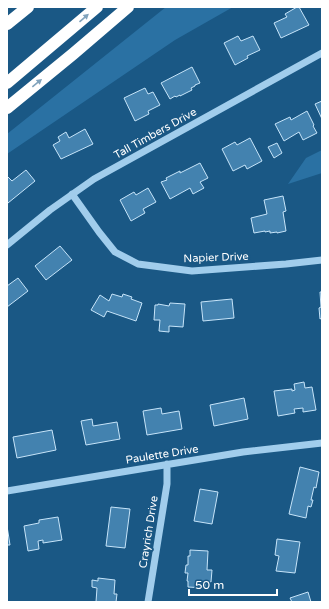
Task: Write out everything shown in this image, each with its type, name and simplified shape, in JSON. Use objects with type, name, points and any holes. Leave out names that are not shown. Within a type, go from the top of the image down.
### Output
[{"type":"highway","points":[[7,24],[28,7]]},
{"type":"highway","points":[[7,83],[97,7]]},
{"type":"highway","points":[[7,108],[128,7]]},
{"type":"street","name":"Tall Timbers Drive","points":[[7,245],[50,210],[94,179],[322,53]]},
{"type":"street","name":"Napier Drive","points":[[72,194],[115,252],[138,264],[192,271],[322,260]]},
{"type":"street","name":"Paulette Drive","points":[[7,491],[243,452],[322,443]]},
{"type":"street","name":"Crayrich Drive","points":[[148,602],[167,484],[167,464]]},
{"type":"shaded area","points":[[166,7],[233,7],[175,40],[7,154],[7,134]]},
{"type":"shaded area","points":[[322,150],[322,173],[288,184],[306,158]]},
{"type":"building","points":[[299,7],[309,25],[281,38],[274,23],[287,17],[285,14]]},
{"type":"building","points":[[238,36],[241,41],[253,36],[260,50],[247,56],[248,58],[235,65],[224,43]]},
{"type":"building","points":[[192,67],[200,83],[191,88],[192,90],[170,99],[161,83]]},
{"type":"building","points":[[145,88],[148,94],[153,92],[160,105],[148,111],[149,114],[135,121],[124,98]]},
{"type":"building","points":[[322,101],[322,119],[315,104]]},
{"type":"building","points":[[307,111],[317,133],[303,140],[299,132],[284,141],[275,124],[290,117],[291,120]]},
{"type":"building","points":[[85,129],[93,144],[61,159],[53,145],[60,141],[58,137],[66,132],[69,138]]},
{"type":"building","points":[[250,138],[262,161],[247,169],[245,165],[233,171],[222,149],[235,142],[237,145]]},
{"type":"building","points":[[277,143],[282,153],[274,158],[268,147]]},
{"type":"building","points":[[200,163],[208,178],[200,182],[204,188],[193,194],[190,188],[170,199],[161,182],[167,180],[166,178],[180,171],[180,173]]},
{"type":"building","points":[[26,170],[35,181],[8,203],[8,177],[12,181]]},
{"type":"building","points":[[148,188],[156,202],[143,209],[145,213],[131,221],[120,200],[134,192],[136,195]]},
{"type":"building","points":[[283,196],[286,211],[283,212],[286,231],[277,233],[265,231],[254,233],[251,218],[267,214],[264,200]]},
{"type":"building","points":[[60,246],[72,260],[46,280],[35,266]]},
{"type":"building","points":[[18,278],[28,291],[7,307],[7,286]]},
{"type":"building","points":[[320,292],[322,292],[322,318],[320,319],[319,308],[321,307]]},
{"type":"building","points":[[112,294],[122,297],[123,294],[142,303],[136,321],[107,311],[104,317],[91,310],[100,295],[109,301]]},
{"type":"building","points":[[232,299],[234,318],[203,321],[201,302]]},
{"type":"building","points":[[170,303],[185,304],[183,327],[169,326],[169,332],[159,331],[160,320],[154,320],[155,305],[158,304],[169,306]]},
{"type":"building","points":[[304,382],[305,388],[312,387],[316,410],[303,412],[303,408],[294,409],[295,413],[278,416],[274,391],[292,389],[292,391],[295,390],[294,384]]},
{"type":"building","points":[[244,398],[248,419],[214,426],[210,405]]},
{"type":"building","points":[[161,408],[162,414],[179,411],[182,429],[147,435],[143,411]]},
{"type":"building","points":[[92,419],[93,426],[117,422],[120,439],[86,445],[81,421]]},
{"type":"building","points":[[52,430],[56,450],[17,458],[13,437]]},
{"type":"building","points":[[300,467],[319,472],[316,488],[314,487],[311,500],[313,500],[311,507],[308,506],[306,518],[289,514]]},
{"type":"building","points":[[200,489],[218,492],[212,524],[194,521]]},
{"type":"building","points":[[111,507],[130,509],[125,548],[106,546]]},
{"type":"building","points":[[58,517],[62,540],[43,543],[43,540],[38,541],[39,549],[28,551],[24,526],[39,523],[39,520]]},
{"type":"building","points":[[7,526],[10,545],[7,545]]},
{"type":"building","points":[[277,539],[300,542],[295,573],[276,571],[279,556],[275,555]]},
{"type":"building","points":[[190,550],[208,551],[207,570],[212,570],[211,582],[206,581],[205,588],[188,587],[188,573],[185,573],[186,565],[188,565],[188,556],[190,556]]},
{"type":"building","points":[[98,578],[115,580],[114,594],[117,594],[116,602],[96,602],[97,588],[92,587],[92,580],[98,581]]},
{"type":"building","points":[[308,592],[311,602],[292,602],[290,598]]}]
